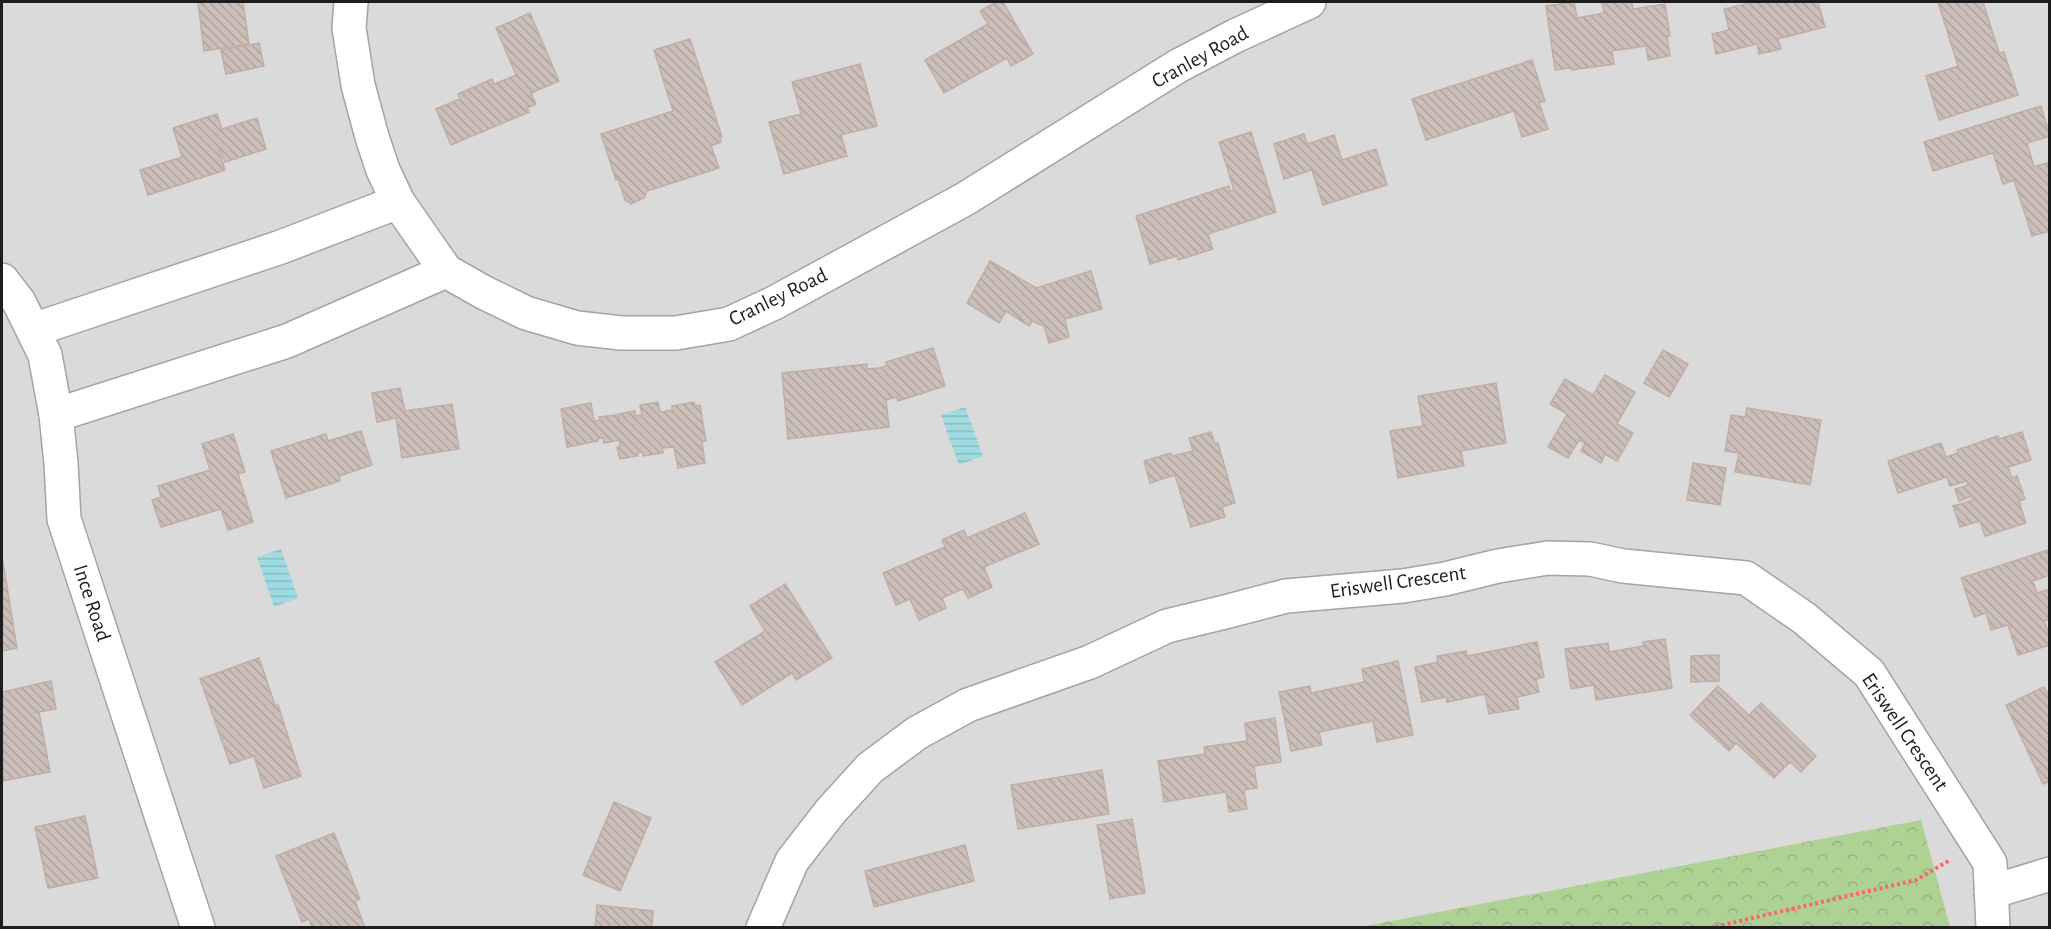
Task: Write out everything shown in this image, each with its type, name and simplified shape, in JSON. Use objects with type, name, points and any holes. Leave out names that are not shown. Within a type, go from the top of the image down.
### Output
[{"type":"street","name":"Cranley Road","points":[[351,2],[349,28],[358,86],[383,170],[398,202],[446,271],[526,313],[577,328],[621,333],[676,333],[729,324],[774,303],[965,199],[1178,66],[1235,36],[1309,2]]},
{"type":"street","points":[[33,330],[281,247],[398,202]]},
{"type":"street","points":[[56,415],[287,341],[446,271]]},
{"type":"street","name":"Ince Road","points":[[2,280],[19,302],[45,355],[56,415],[64,519],[198,927]]},
{"type":"street","name":"Eriswell Crescent","points":[[763,927],[792,861],[830,812],[870,768],[917,734],[968,705],[1090,662],[1167,626],[1276,599],[1424,583],[1498,566],[1548,558],[1590,559],[1623,566],[1746,578],[1804,618],[1869,673],[1978,843],[1990,863],[1993,927]]},
{"type":"street","points":[[1991,892],[2049,874]]},
{"type":"path","points":[[1710,927],[1916,880],[1978,843]]},
{"type":"shaded area","points":[[2,2],[2049,2],[2049,927],[2,927]]},
{"type":"green space","points":[[1921,820],[1950,927],[1360,927]]},
{"type":"water","points":[[965,407],[983,456],[959,465],[941,415]]},
{"type":"water","points":[[281,549],[298,598],[274,607],[257,557]]},
{"type":"building","points":[[198,2],[243,2],[249,44],[204,51]]},
{"type":"building","points":[[996,2],[1003,2],[1033,54],[1011,66],[1007,58],[944,93],[925,60],[988,24],[980,11]]},
{"type":"building","points":[[1574,2],[1577,18],[1604,13],[1602,2],[1632,2],[1633,9],[1665,4],[1670,36],[1667,36],[1670,56],[1648,60],[1646,46],[1612,51],[1614,64],[1555,70],[1546,6]]},
{"type":"building","points":[[1755,2],[1818,2],[1825,27],[1778,39],[1781,49],[1759,54],[1757,44],[1716,54],[1712,34],[1729,30],[1724,9]]},
{"type":"building","points":[[1938,2],[1983,2],[1999,53],[2004,52],[2018,95],[1939,120],[1926,76],[1958,66]]},
{"type":"building","points":[[530,13],[559,81],[531,93],[536,104],[527,108],[529,112],[451,145],[436,109],[460,99],[458,94],[492,79],[494,84],[516,75],[496,28]]},
{"type":"building","points":[[690,39],[722,137],[720,137],[721,142],[711,146],[719,168],[647,191],[644,198],[631,204],[625,200],[618,179],[616,180],[601,134],[673,111],[654,50]]},
{"type":"building","points":[[259,43],[264,66],[226,74],[221,50]]},
{"type":"building","points":[[1532,60],[1545,101],[1539,103],[1548,129],[1522,137],[1514,111],[1426,140],[1412,99]]},
{"type":"building","points":[[860,64],[877,126],[841,135],[847,156],[784,174],[769,122],[801,114],[792,82]]},
{"type":"building","points":[[2041,106],[2050,136],[2027,143],[2034,167],[2050,162],[2050,231],[2032,236],[2014,180],[2003,184],[1993,153],[1933,171],[1924,142]]},
{"type":"building","points":[[217,114],[222,129],[257,118],[266,149],[225,162],[219,150],[225,170],[148,195],[140,170],[182,157],[173,128]]},
{"type":"building","points":[[1251,132],[1276,212],[1208,234],[1213,249],[1178,260],[1177,256],[1150,264],[1136,216],[1229,186],[1230,191],[1234,190],[1219,142]]},
{"type":"building","points":[[1304,134],[1307,144],[1334,135],[1342,160],[1376,149],[1387,185],[1323,205],[1312,170],[1284,179],[1274,144]]},
{"type":"building","points":[[990,261],[1036,288],[1091,271],[1102,309],[1065,319],[1069,337],[1049,343],[1044,326],[1032,321],[1029,326],[1006,311],[999,323],[967,303]]},
{"type":"building","points":[[933,348],[945,386],[898,401],[897,397],[886,400],[889,427],[788,439],[782,373],[867,364],[867,369],[879,368],[887,366],[886,362]]},
{"type":"building","points":[[1663,350],[1688,364],[1669,397],[1644,383]]},
{"type":"building","points":[[1605,375],[1635,392],[1617,424],[1633,433],[1617,461],[1605,454],[1601,463],[1581,451],[1585,443],[1579,440],[1568,458],[1548,447],[1567,414],[1550,404],[1565,379],[1593,395]]},
{"type":"building","points":[[1496,383],[1506,443],[1461,451],[1464,466],[1398,478],[1390,431],[1423,426],[1418,396]]},
{"type":"building","points":[[400,388],[405,411],[452,404],[459,449],[402,458],[396,418],[377,422],[372,393]]},
{"type":"building","points":[[658,402],[660,412],[672,410],[672,406],[694,402],[695,406],[700,405],[706,441],[702,442],[705,463],[678,468],[674,447],[662,448],[663,453],[643,456],[642,452],[637,453],[638,456],[620,459],[617,447],[620,447],[619,440],[604,443],[603,438],[567,447],[561,409],[591,403],[594,421],[600,420],[599,417],[616,415],[619,419],[618,414],[635,411],[635,416],[642,415],[640,405]]},
{"type":"building","points":[[1747,408],[1821,420],[1810,485],[1735,472],[1739,453],[1725,451],[1731,415],[1745,417]]},
{"type":"building","points":[[361,431],[372,465],[339,476],[340,481],[286,498],[271,451],[326,434],[328,441]]},
{"type":"building","points":[[1211,432],[1215,444],[1218,443],[1235,503],[1222,507],[1225,517],[1191,527],[1175,475],[1150,483],[1144,461],[1171,453],[1172,456],[1193,451],[1189,438]]},
{"type":"building","points":[[2022,432],[2031,460],[2008,467],[2012,478],[2017,476],[2025,499],[2019,501],[2026,523],[1985,536],[1980,521],[1960,527],[1953,506],[1973,500],[1972,496],[1959,501],[1955,489],[1968,485],[1967,481],[1950,486],[1947,477],[1898,493],[1888,461],[1941,443],[1946,457],[1958,453],[1957,450],[1998,436],[1999,439]]},
{"type":"building","points":[[233,434],[245,472],[238,474],[253,522],[228,530],[221,509],[161,527],[152,500],[161,497],[158,486],[210,470],[202,444]]},
{"type":"building","points":[[1693,463],[1726,468],[1720,505],[1687,500]]},
{"type":"building","points":[[1025,513],[1039,544],[984,567],[992,587],[968,598],[963,589],[942,598],[946,608],[919,620],[910,599],[896,605],[883,573],[945,547],[942,540],[964,530],[967,538]]},
{"type":"building","points":[[2048,550],[2050,575],[2033,581],[2037,593],[2050,589],[2050,619],[2044,621],[2050,637],[2050,645],[2018,655],[2008,625],[1991,630],[1986,613],[1974,617],[1961,578]]},
{"type":"building","points":[[2,563],[17,648],[2,651]]},
{"type":"building","points":[[785,584],[832,658],[796,680],[792,673],[742,705],[715,662],[765,631],[750,606]]},
{"type":"building","points":[[1665,639],[1672,688],[1596,700],[1594,685],[1571,689],[1565,649],[1608,643],[1609,652],[1644,646],[1643,642]]},
{"type":"building","points":[[1537,642],[1544,677],[1536,679],[1539,692],[1517,697],[1519,709],[1489,714],[1485,694],[1447,702],[1446,697],[1422,702],[1415,667],[1438,662],[1437,656],[1466,651],[1467,656]]},
{"type":"building","points":[[1719,655],[1719,681],[1691,682],[1691,656]]},
{"type":"building","points":[[259,658],[275,705],[278,705],[301,776],[264,788],[254,756],[230,764],[200,679]]},
{"type":"building","points":[[1398,661],[1413,735],[1377,742],[1373,721],[1319,732],[1322,745],[1291,751],[1279,692],[1310,686],[1311,693],[1364,682],[1362,669]]},
{"type":"building","points":[[51,681],[56,709],[39,712],[50,772],[2,781],[2,692]]},
{"type":"building","points":[[1718,686],[1749,715],[1761,703],[1816,756],[1801,772],[1790,762],[1774,778],[1736,743],[1729,751],[1690,715]]},
{"type":"building","points":[[2044,687],[2050,698],[2050,781],[2043,784],[2006,705]]},
{"type":"building","points":[[1275,718],[1281,762],[1254,766],[1257,788],[1244,790],[1247,809],[1229,812],[1226,792],[1164,802],[1158,761],[1205,754],[1204,747],[1247,741],[1245,723]]},
{"type":"building","points":[[1102,770],[1109,814],[1018,829],[1011,785]]},
{"type":"building","points":[[614,802],[651,818],[620,891],[583,875]]},
{"type":"building","points":[[85,816],[98,878],[48,888],[35,827]]},
{"type":"building","points":[[1132,819],[1145,893],[1110,899],[1097,825]]},
{"type":"building","points":[[334,833],[360,899],[355,901],[365,928],[312,928],[309,919],[302,922],[276,856]]},
{"type":"building","points":[[965,845],[974,881],[874,907],[865,871]]},
{"type":"building","points":[[597,905],[653,911],[652,928],[595,928]]}]
